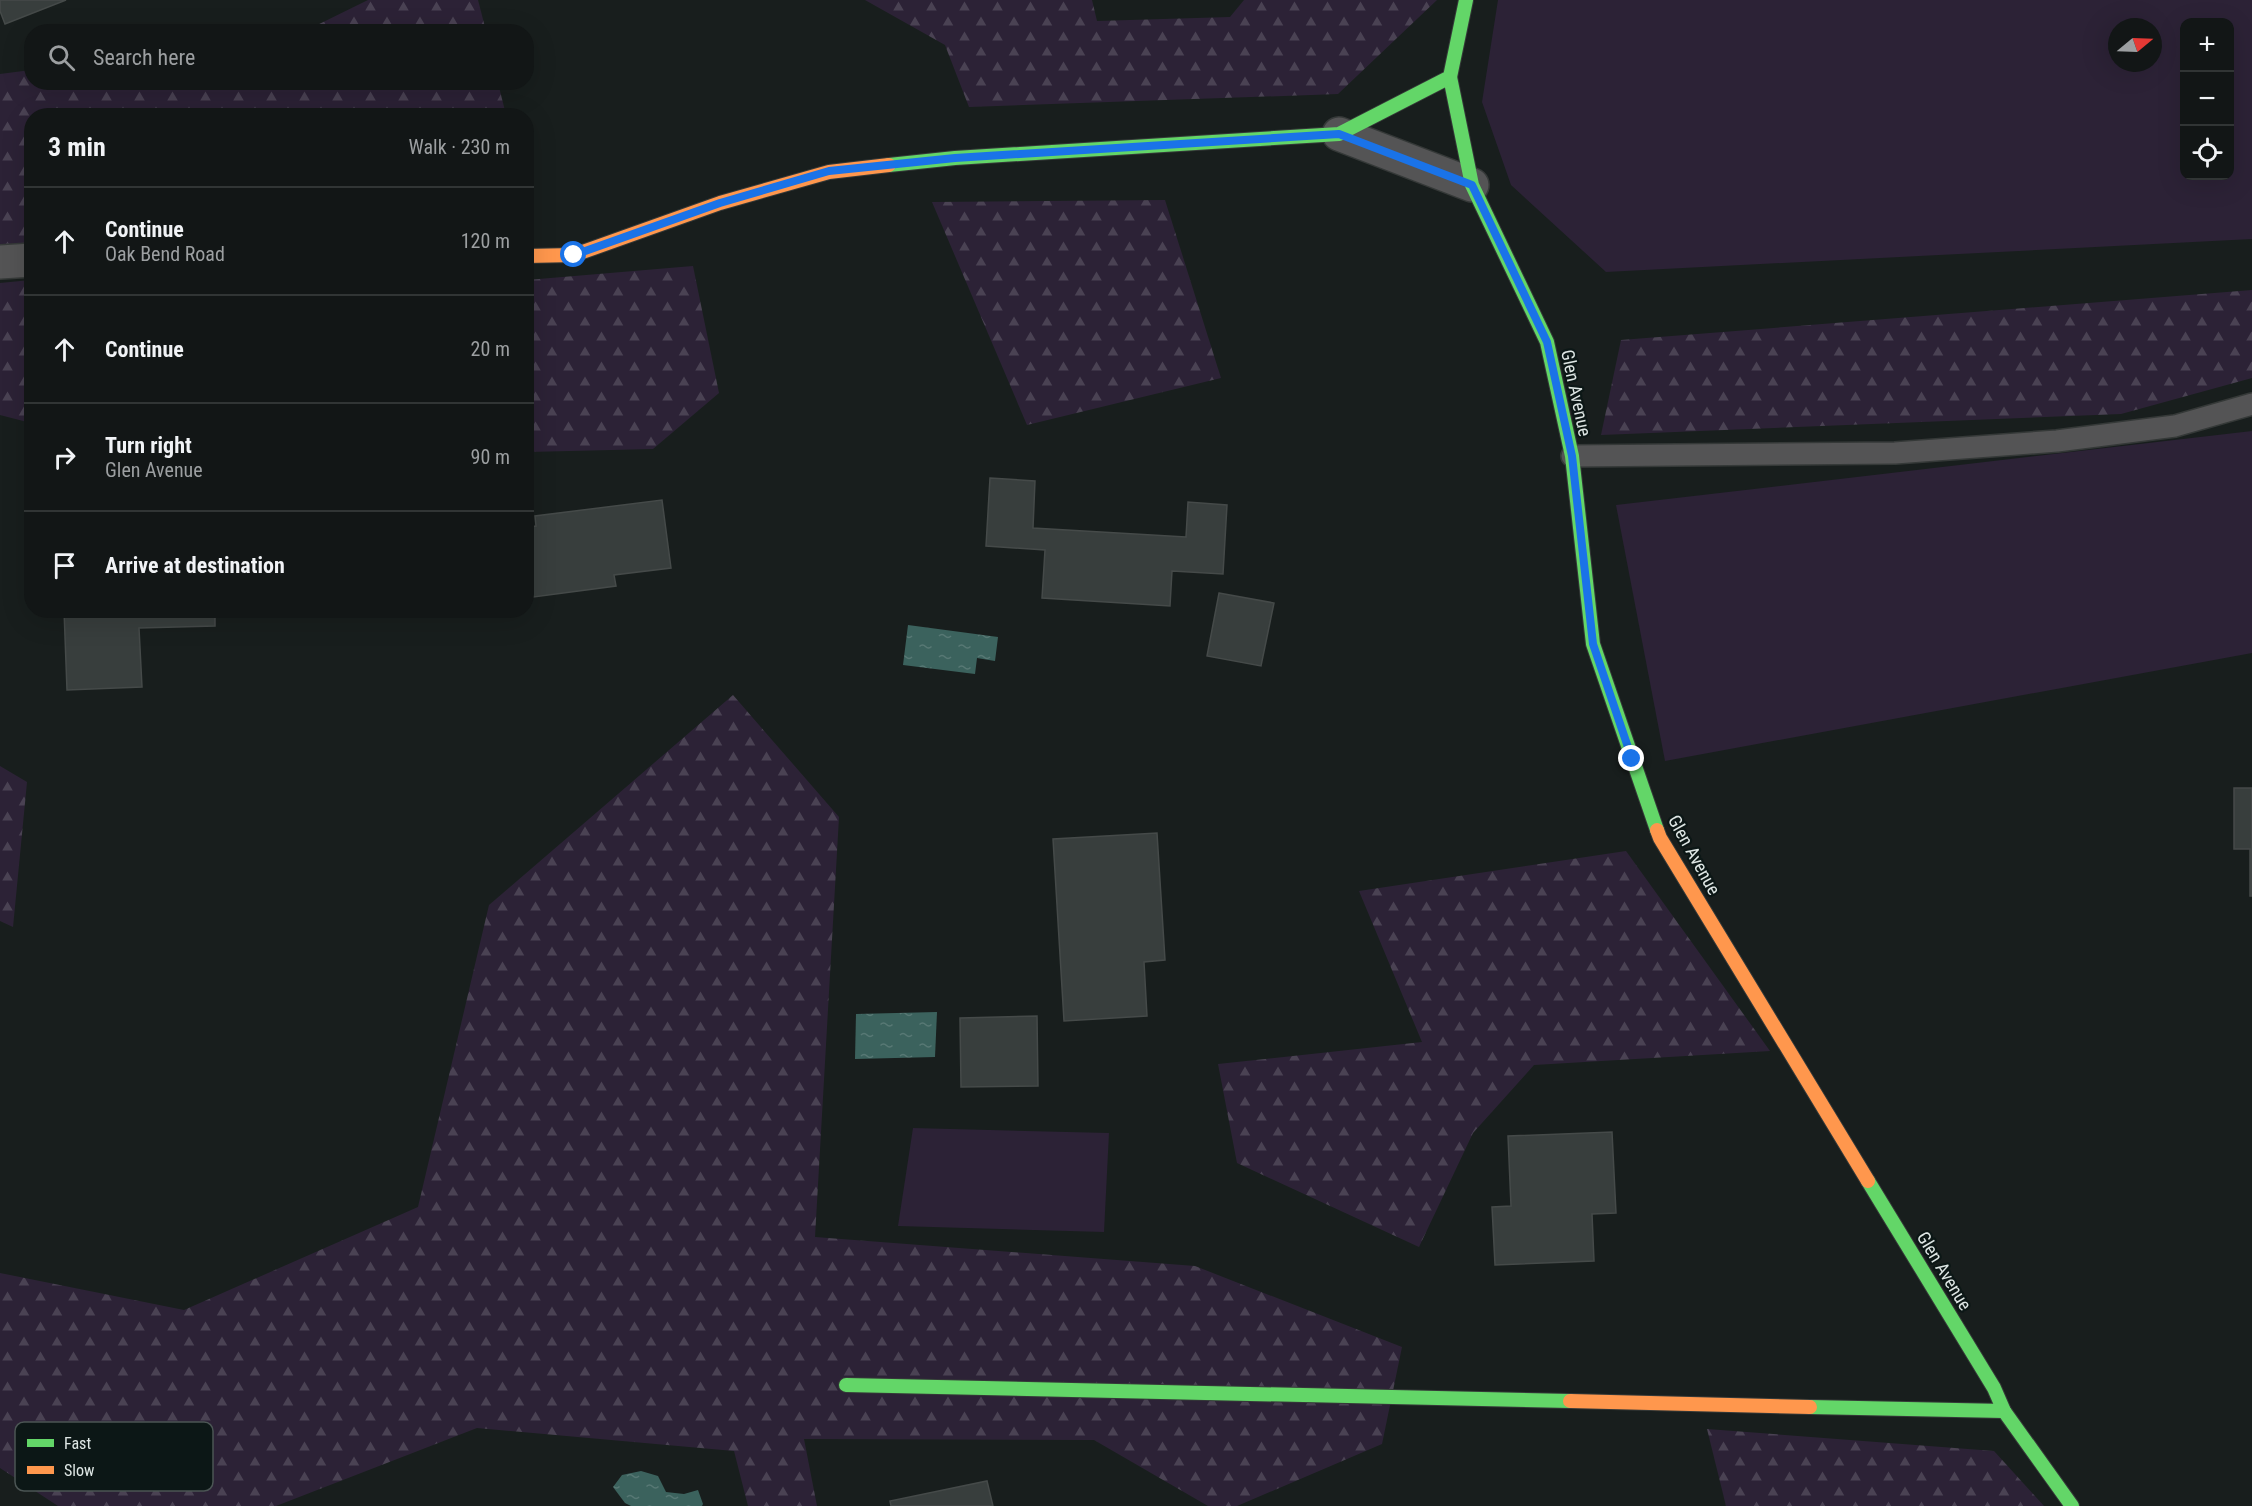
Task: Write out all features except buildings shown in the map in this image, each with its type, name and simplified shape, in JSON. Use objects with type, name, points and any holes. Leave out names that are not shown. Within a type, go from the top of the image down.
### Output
[{"type":"street","points":[[534,256],[574,255],[720,203],[829,171],[955,158],[1339,134],[1450,77],[1466,0]]},
{"type":"street","name":"Glen Avenue","points":[[1450,77],[1472,185],[1547,342],[1572,456],[1593,644],[1660,838],[1994,1388],[2004,1411],[2072,1506]]},
{"type":"street","points":[[1339,134],[1472,185]]},
{"type":"street","points":[[0,262],[24,260]]},
{"type":"street","points":[[846,1385],[2004,1411]]},
{"type":"lane","points":[[1572,456],[1895,453],[2057,441],[2175,426],[2252,404]]},
{"type":"green space","points":[[368,0],[478,0],[484,24],[319,24]]},
{"type":"green space","points":[[865,0],[1092,0],[1097,21],[1230,17],[1244,0],[1437,0],[1338,94],[969,107],[945,45]]},
{"type":"green space","points":[[1498,0],[2252,0],[2252,239],[1606,272],[1511,185],[1482,102]]},
{"type":"green space","points":[[24,71],[24,90],[500,90],[504,108],[24,108],[24,246],[0,248],[0,74]]},
{"type":"green space","points":[[1165,200],[1221,378],[1027,425],[932,202]]},
{"type":"green space","points":[[693,266],[719,393],[653,449],[534,452],[534,279]]},
{"type":"green space","points":[[24,281],[24,421],[0,415],[0,283]]},
{"type":"green space","points":[[2252,290],[2252,378],[2121,414],[1601,435],[1621,340]]},
{"type":"green space","points":[[2252,431],[2252,653],[1665,761],[1616,505]]},
{"type":"green space","points":[[733,695],[839,817],[815,1237],[1195,1266],[1402,1347],[1382,1444],[1237,1506],[1208,1506],[1094,1440],[804,1439],[817,1506],[748,1506],[734,1451],[477,1428],[276,1506],[58,1506],[35,1491],[213,1491],[213,1422],[15,1422],[15,1478],[0,1468],[0,1273],[184,1310],[418,1207],[489,905]]},
{"type":"green space","points":[[0,766],[27,782],[13,927],[0,921]]},
{"type":"green space","points":[[1626,851],[1770,1051],[1534,1065],[1473,1133],[1419,1247],[1237,1163],[1218,1064],[1422,1042],[1359,891]]},
{"type":"green space","points":[[913,1128],[1109,1133],[1104,1232],[898,1226]]},
{"type":"green space","points":[[1707,1429],[1994,1451],[2044,1506],[1726,1506]]},
{"type":"water","points":[[908,625],[998,637],[995,661],[977,658],[975,674],[903,665]]},
{"type":"water","points":[[937,1012],[935,1057],[855,1059],[856,1014]]},
{"type":"water","points":[[641,1471],[658,1476],[666,1492],[684,1494],[698,1490],[702,1506],[631,1506],[625,1503],[613,1487],[622,1475]]},
{"type":"traffic: fast","points":[[889,165],[955,158],[1339,134],[1450,77],[1466,0]]},
{"type":"traffic: fast","points":[[1450,77],[1472,185],[1547,342],[1572,456],[1593,644],[1657,830]]},
{"type":"traffic: fast","points":[[1868,1181],[1994,1388],[2004,1411],[2072,1506]]},
{"type":"traffic: fast","points":[[846,1385],[1570,1401]]},
{"type":"traffic: fast","points":[[1810,1407],[2004,1411]]},
{"type":"traffic: slow","points":[[534,256],[574,255],[720,203],[829,172],[889,165]]},
{"type":"traffic: slow","points":[[1657,830],[1868,1181]]},
{"type":"traffic: slow","points":[[1570,1401],[1810,1407]]},
{"type":"route","points":[[574,255],[720,203],[829,171],[955,158],[1339,134],[1472,185],[1547,342],[1572,456],[1593,644],[1632,759]]}]
